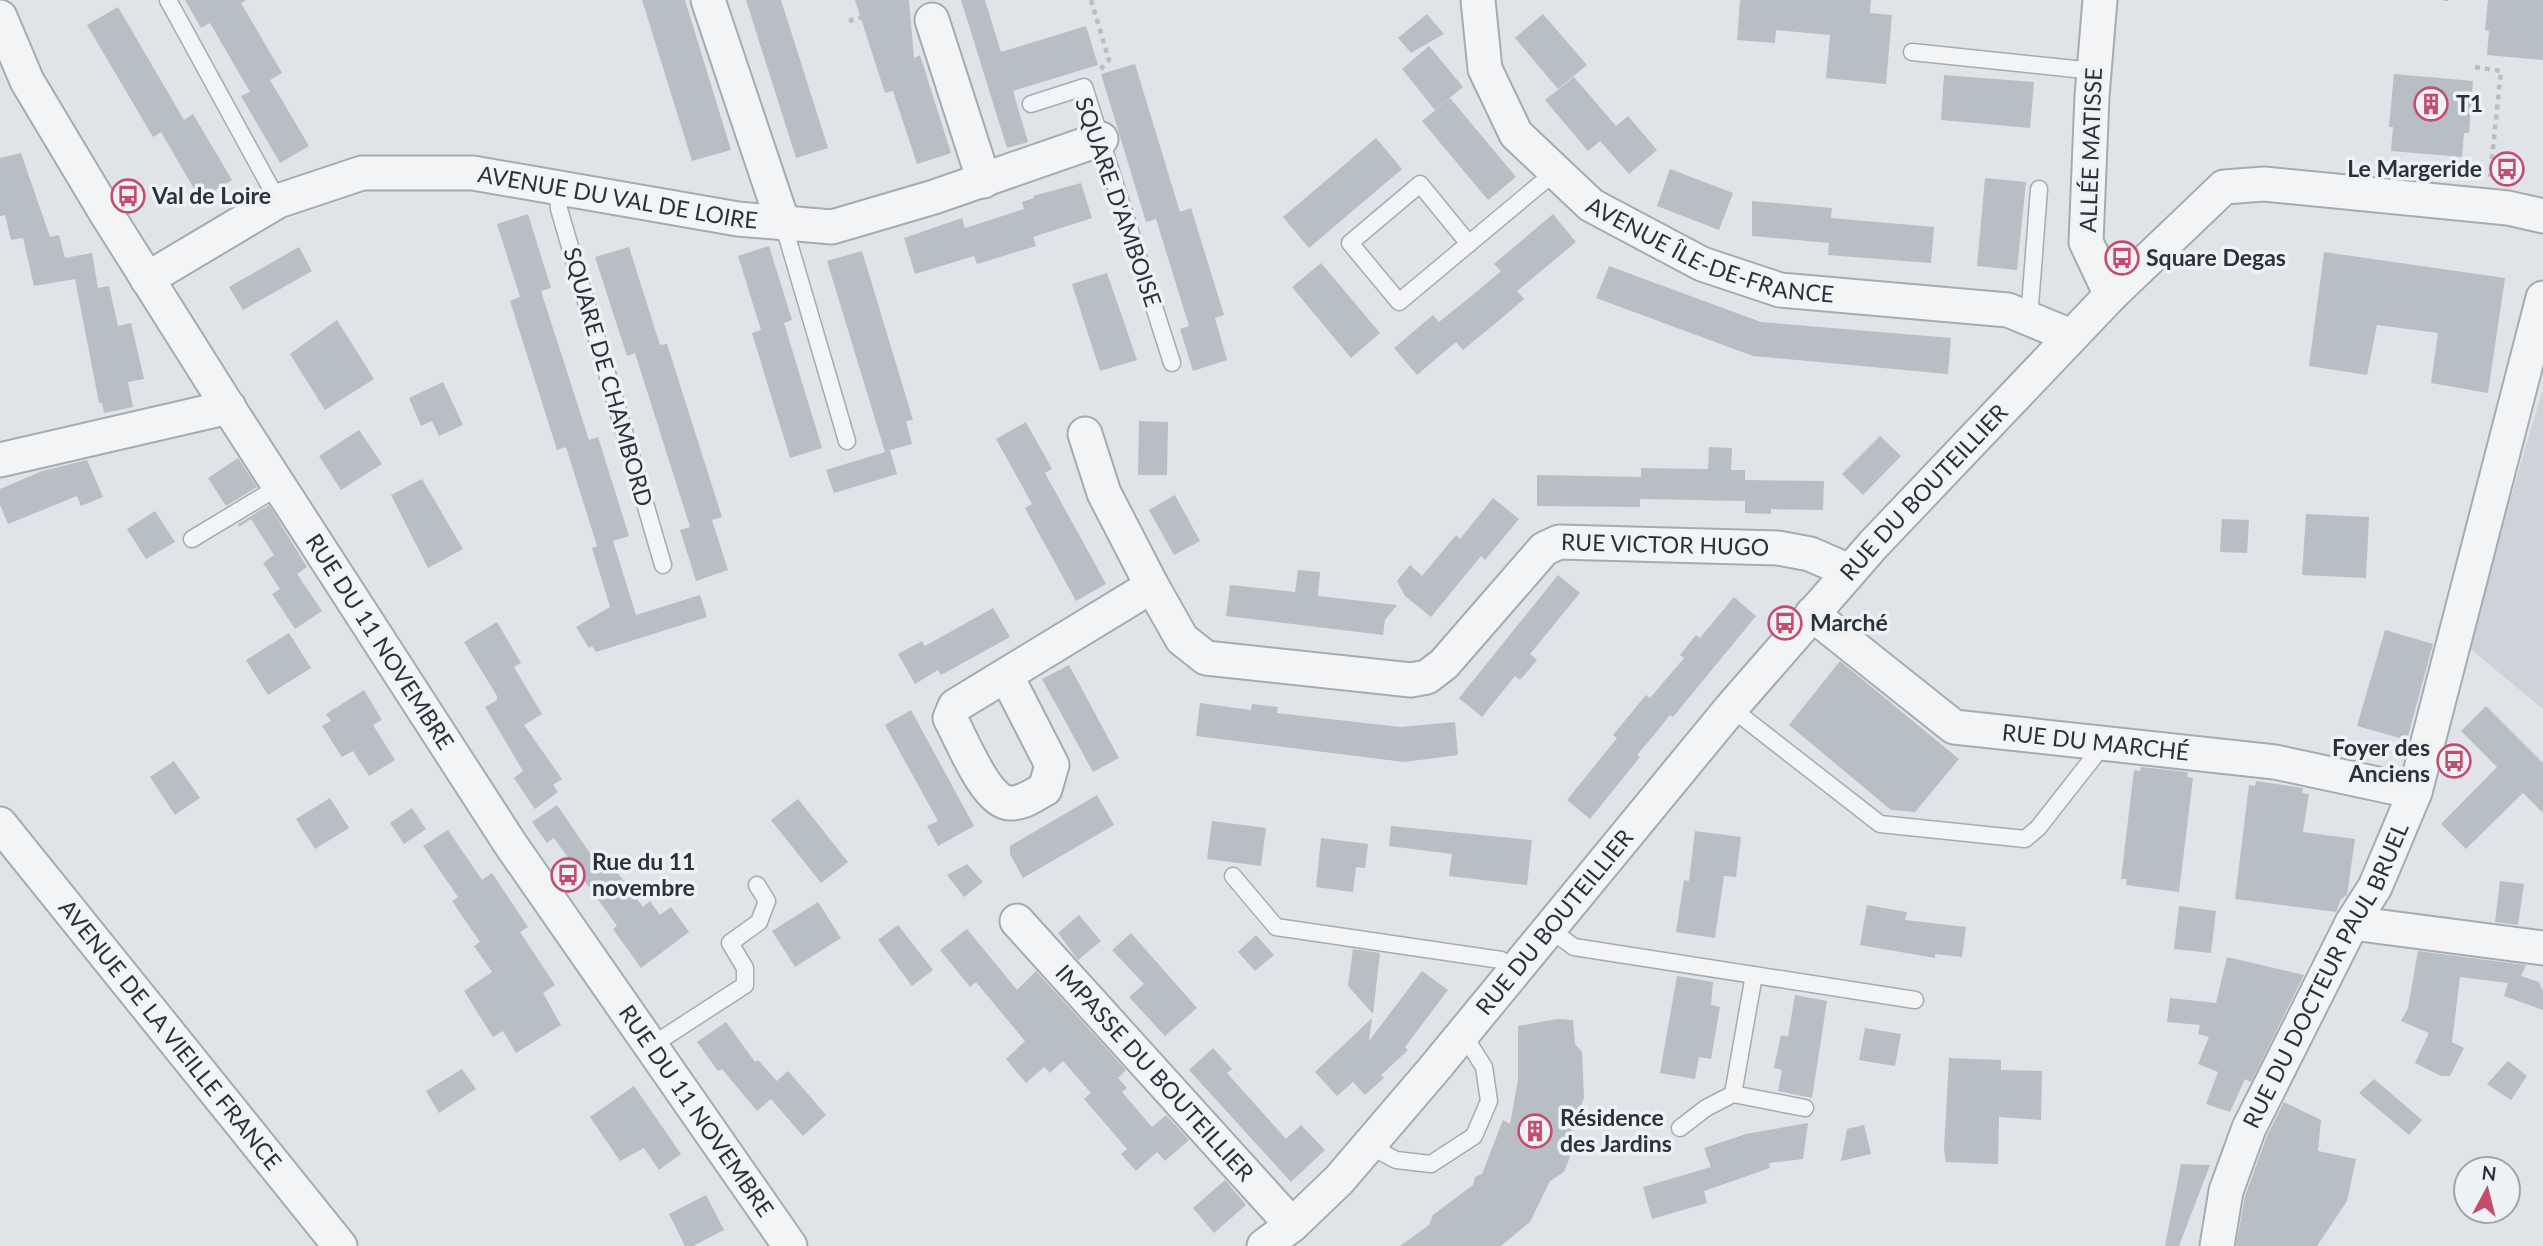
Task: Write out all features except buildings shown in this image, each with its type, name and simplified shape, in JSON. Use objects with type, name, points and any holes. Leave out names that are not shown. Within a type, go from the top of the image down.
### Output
[{"type":"street","points":[[708,0],[783,223]]},
{"type":"street","name":"AVENUE ÎLE-DE-FRANCE","points":[[1478,0],[1485,69],[1516,134],[1591,205],[1702,264],[1780,290],[2008,310],[2071,336]]},
{"type":"street","name":"ALLÉE MATISSE","points":[[2100,0],[2086,242],[2111,295]]},
{"type":"street","points":[[925,10],[984,181]]},
{"type":"street","name":"RUE DU 11 NOVEMBRE","points":[[0,17],[27,81],[147,279],[511,845],[651,1046],[780,1243]]},
{"type":"street","name":"AVENUE DU VAL DE LOIRE","points":[[147,279],[278,201],[362,173],[473,173],[738,219],[832,227],[984,181],[1101,139]]},
{"type":"street","name":"RUE DU BOUTEILLIER","points":[[1264,1246],[1292,1225],[1368,1145],[1463,1034],[1731,708],[1849,571],[2111,295],[2224,187],[2264,184],[2487,206],[2543,216]]},
{"type":"street","name":"RUE DU DOCTEUR PAUL BRUEL","points":[[2217,1246],[2226,1191],[2249,1128],[2352,923],[2375,887],[2415,792],[2543,298]]},
{"type":"street","points":[[0,460],[229,407]]},
{"type":"street","name":"RUE VICTOR HUGO","points":[[1085,434],[1104,493],[1152,586],[1182,639],[1206,658],[1411,680],[1427,677],[1444,664],[1544,549],[1559,542],[1778,548],[1810,554],[1849,571]]},
{"type":"street","points":[[1006,675],[1152,586]]},
{"type":"street","name":"RUE DU MARCHÉ","points":[[1812,614],[1954,727],[2275,762],[2415,792]]},
{"type":"street","name":"AVENUE DE LA VIEILLE FRANCE","points":[[0,824],[340,1246]]},
{"type":"street","name":"IMPASSE DU BOUTEILLIER","points":[[1017,921],[1292,1225]]},
{"type":"street","points":[[2352,923],[2543,948]]},
{"type":"lane","points":[[168,0],[278,201]]},
{"type":"lane","points":[[1912,52],[2094,71]]},
{"type":"lane","name":"SQUARE D'AMBOISE","points":[[1031,104],[1084,87],[1172,363]]},
{"type":"lane","points":[[1469,244],[1420,184],[1350,243],[1399,302],[1469,244],[1556,171]]},
{"type":"lane","name":"SQUARE DE CHAMBORD","points":[[557,187],[559,209],[663,565]]},
{"type":"lane","points":[[2029,319],[2039,189]]},
{"type":"lane","points":[[783,223],[847,441]]},
{"type":"lane","points":[[192,539],[280,486]]},
{"type":"lane","points":[[1731,708],[1880,824],[2025,839],[2038,828],[2104,744]]},
{"type":"lane","points":[[1233,876],[1276,927],[1501,960],[1515,971]]},
{"type":"lane","points":[[651,1046],[745,985],[745,968],[730,943],[760,922],[767,901],[757,885]]},
{"type":"lane","points":[[1549,929],[1574,947],[1915,1000]]},
{"type":"lane","points":[[1733,1094],[1754,975]]},
{"type":"lane","points":[[1368,1145],[1396,1160],[1431,1164],[1474,1136],[1489,1101],[1485,1068],[1463,1034]]},
{"type":"lane","points":[[1680,1128],[1706,1108],[1733,1094],[1805,1108]]},
{"type":"path","points":[[1084,87],[1109,60],[1091,0]]},
{"type":"path","points":[[849,21],[925,10]]},
{"type":"path","points":[[2475,67],[2501,71],[2487,206]]},
{"type":"shaded area","points":[[2543,388],[2543,709],[2467,646]]},
{"type":"place","name":"T1","points":[[2431,104]]},
{"type":"place","name":"Le Margeride","points":[[2507,169]]},
{"type":"place","name":"Val de Loire","points":[[128,196]]},
{"type":"place","name":"Square Degas","points":[[2122,258]]},
{"type":"place","name":"Marché","points":[[1785,623]]},
{"type":"place","name":"Foyer des Anciens","points":[[2454,761]]},
{"type":"place","name":"Rue du 11 novembre","points":[[568,875]]},
{"type":"place","name":"Résidence des Jardins","points":[[1535,1131]]}]
